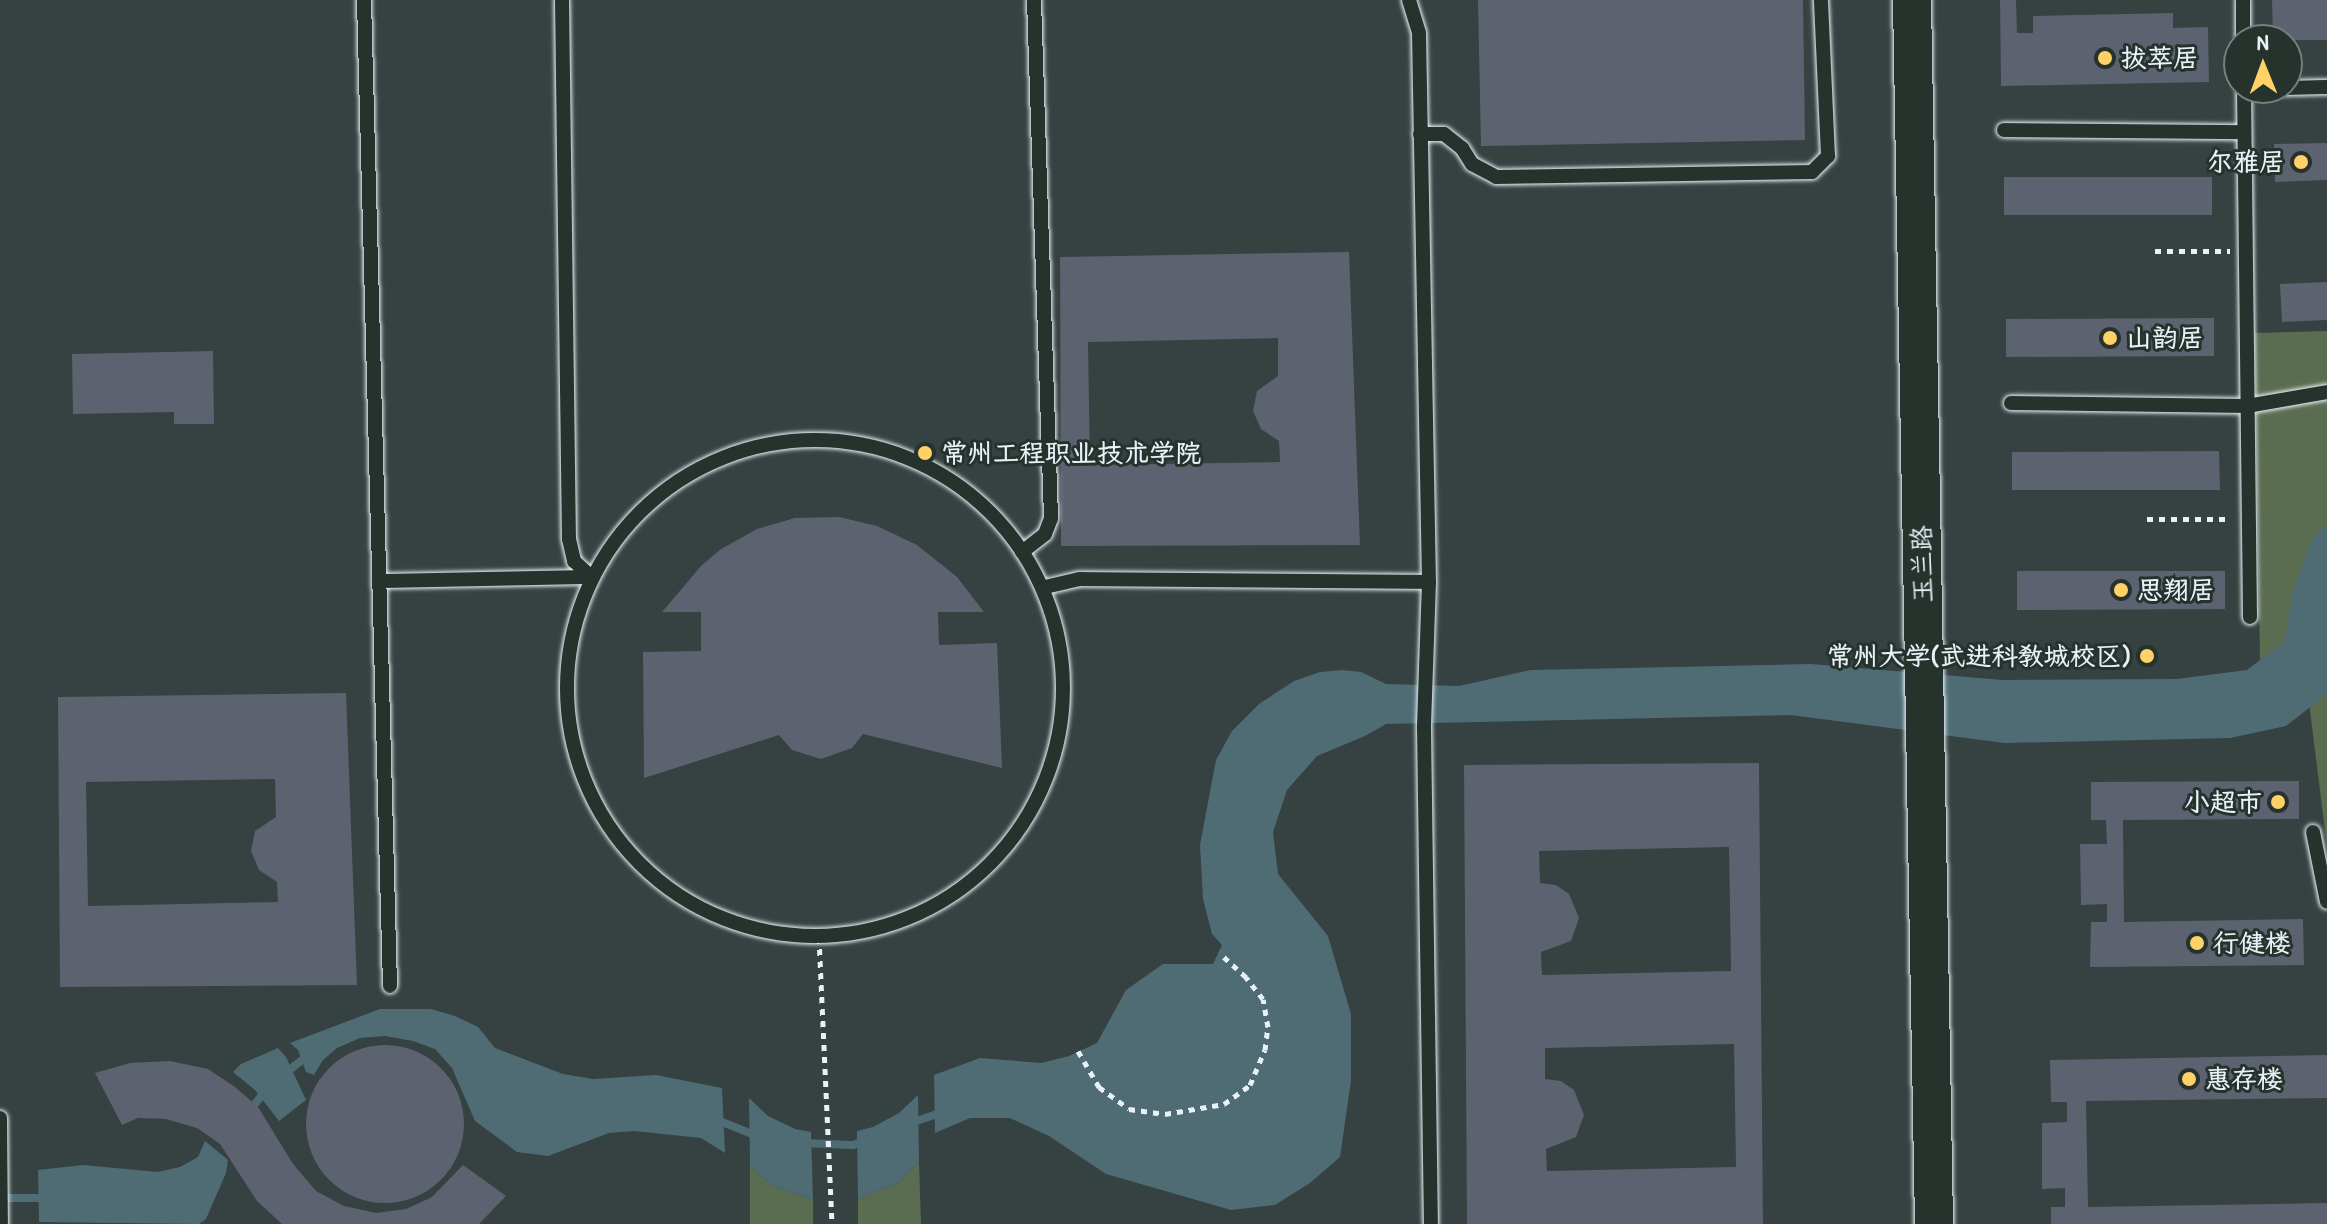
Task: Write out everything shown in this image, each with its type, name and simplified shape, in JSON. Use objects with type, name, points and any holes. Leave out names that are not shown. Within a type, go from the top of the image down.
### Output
[{"type":"street","name":"玉兰路","points":[[1888,0],[1913,661]]},
{"type":"street","name":"玉兰路","points":[[1911,1224],[1914,748],[1912,0]]},
{"type":"street","name":"玉兰路","points":[[1914,748],[1934,1224]]},
{"type":"lane","points":[[364,0],[390,986]]},
{"type":"lane","points":[[562,0],[569,539],[574,561],[591,577]]},
{"type":"lane","points":[[1022,552],[1045,534],[1051,518],[1034,0]]},
{"type":"lane","points":[[1409,0],[1419,33],[1429,582],[1424,728],[1431,1224]]},
{"type":"lane","points":[[1420,134],[1444,134],[1462,148],[1472,164],[1496,177],[1812,172],[1828,156],[1821,0]]},
{"type":"lane","points":[[2243,0],[2243,24]]},
{"type":"lane","points":[[2303,88],[2327,87]]},
{"type":"lane","points":[[2244,104],[2250,617]]},
{"type":"lane","points":[[2004,130],[2244,132]]},
{"type":"lane","points":[[2011,403],[2247,406],[2327,392]]},
{"type":"lane","points":[[777,441],[859,442],[936,469],[1000,519],[1022,552],[1045,587],[1065,666],[1059,747],[1027,821],[973,882],[902,922],[819,937],[736,925],[662,886],[605,825],[572,749],[565,666],[591,577],[633,516],[700,466],[777,441]]},
{"type":"lane","points":[[379,581],[591,577]]},
{"type":"lane","points":[[1045,587],[1080,579],[1429,582]]},
{"type":"lane","points":[[2313,832],[2327,902]]},
{"type":"lane","points":[[0,1118],[1,1224]]},
{"type":"path","points":[[2155,251],[2246,251]]},
{"type":"path","points":[[2147,519],[2249,519]]},
{"type":"path","points":[[819,937],[832,1224]]},
{"type":"path","points":[[1078,1051],[1099,1087],[1129,1109],[1165,1114],[1224,1104],[1250,1085],[1265,1050],[1268,1027],[1263,999],[1246,977],[1219,953]]},
{"type":"green space","points":[[2327,331],[2327,847],[2304,662],[2260,663],[2255,333]]},
{"type":"green space","points":[[919,1162],[921,1224],[858,1224],[858,1199],[898,1183]]},
{"type":"green space","points":[[750,1166],[773,1186],[813,1200],[813,1224],[750,1224]]},
{"type":"water","points":[[2327,524],[2327,694],[2286,726],[2230,738],[2004,743],[1791,715],[1386,724],[1317,756],[1287,790],[1273,832],[1278,874],[1328,936],[1351,1014],[1351,1081],[1340,1157],[1310,1183],[1275,1205],[1231,1210],[1106,1174],[1049,1136],[1010,1118],[970,1118],[935,1133],[934,1075],[980,1058],[1041,1063],[1069,1056],[1097,1043],[1126,990],[1163,964],[1213,964],[1222,945],[1212,934],[1203,899],[1200,845],[1216,760],[1232,731],[1259,704],[1294,681],[1320,672],[1342,670],[1361,672],[1386,684],[1459,686],[1531,670],[1811,664],[2003,680],[2177,679],[2247,670],[2285,641],[2293,591],[2313,538]]},
{"type":"water","points":[[380,1009],[431,1009],[455,1016],[478,1027],[495,1048],[563,1074],[593,1079],[656,1075],[722,1088],[725,1153],[701,1138],[634,1131],[609,1133],[548,1156],[517,1152],[475,1121],[452,1068],[435,1049],[413,1041],[385,1036],[360,1038],[337,1048],[323,1060],[314,1075],[306,1072],[298,1050],[290,1043]]},
{"type":"water","points":[[278,1048],[286,1057],[306,1100],[279,1121],[255,1090],[233,1072],[241,1064]]},
{"type":"water","points":[[918,1095],[919,1162],[898,1183],[858,1199],[857,1131],[873,1127],[899,1113]]},
{"type":"water","points":[[749,1098],[768,1116],[795,1129],[811,1132],[813,1200],[773,1186],[750,1166]]},
{"type":"water","points":[[205,1141],[228,1160],[226,1173],[206,1219],[199,1224],[39,1222],[38,1170],[83,1165],[158,1172],[180,1167],[198,1157]]},
{"type":"building","points":[[1478,0],[1803,0],[1805,140],[1481,146]]},
{"type":"building","name":"拔萃居","points":[[2000,0],[2016,0],[2017,33],[2033,33],[2033,16],[2173,13],[2173,28],[2208,27],[2209,82],[2001,86]]},
{"type":"building","points":[[2272,0],[2327,0],[2327,40],[2303,40],[2303,24],[2273,24]]},
{"type":"building","name":"尔雅居","points":[[2327,143],[2327,180],[2275,182],[2274,144]]},
{"type":"building","points":[[2004,177],[2212,177],[2212,215],[2004,215]]},
{"type":"building","points":[[1349,252],[1360,545],[1061,546],[1060,257]],"holes":[[[1278,338],[1278,376],[1257,391],[1253,411],[1261,429],[1279,441],[1280,462],[1090,465],[1088,342]]]},
{"type":"building","points":[[2327,282],[2327,320],[2282,322],[2280,284]]},
{"type":"building","name":"山韵居","points":[[2214,318],[2214,356],[2006,357],[2006,319]]},
{"type":"building","points":[[213,351],[214,424],[174,424],[174,412],[73,414],[72,354]]},
{"type":"building","points":[[2219,451],[2220,490],[2012,490],[2012,452]]},
{"type":"building","points":[[839,517],[877,526],[917,545],[957,577],[984,612],[938,612],[939,645],[997,643],[1002,768],[863,734],[852,748],[821,759],[792,750],[779,735],[644,778],[643,652],[701,651],[701,612],[662,612],[701,566],[721,549],[757,529],[795,518]]},
{"type":"building","name":"思翔居","points":[[2017,571],[2225,571],[2225,609],[2017,610]]},
{"type":"building","points":[[346,693],[357,985],[60,987],[58,697]],"holes":[[[275,779],[276,817],[255,831],[251,851],[259,870],[277,882],[278,902],[88,906],[86,782]]]},
{"type":"building","points":[[1759,763],[1763,1224],[1467,1224],[1464,765]],"holes":[[[1729,847],[1731,971],[1542,975],[1541,952],[1571,941],[1579,918],[1569,894],[1556,885],[1540,883],[1539,851]],[[1734,1044],[1736,1167],[1547,1171],[1546,1149],[1576,1137],[1584,1115],[1574,1090],[1561,1081],[1545,1079],[1545,1048]]]},
{"type":"building","points":[[2299,781],[2299,819],[2123,820],[2124,922],[2303,919],[2304,965],[2090,967],[2091,922],[2107,922],[2107,904],[2081,905],[2080,844],[2107,844],[2106,820],[2091,820],[2091,782]]},
{"type":"building","points":[[385,1045],[415,1051],[441,1068],[458,1094],[464,1124],[458,1154],[441,1180],[415,1197],[385,1203],[355,1197],[329,1180],[312,1154],[306,1124],[312,1094],[329,1068],[355,1051]]},
{"type":"building","points":[[2327,1055],[2327,1098],[2086,1101],[2088,1207],[2327,1203],[2327,1224],[2051,1224],[2051,1207],[2065,1207],[2065,1188],[2042,1189],[2042,1123],[2067,1122],[2067,1102],[2051,1102],[2050,1060]]},
{"type":"building","points":[[170,1061],[208,1069],[235,1087],[258,1107],[293,1164],[316,1191],[344,1206],[376,1213],[406,1209],[432,1197],[463,1165],[506,1196],[479,1224],[282,1224],[257,1201],[220,1144],[197,1128],[166,1119],[138,1118],[122,1125],[95,1073],[130,1063]]},
{"type":"waterway","points":[[283,1075],[307,1056]]},
{"type":"waterway","points":[[248,1113],[267,1089]]},
{"type":"waterway","points":[[908,1124],[945,1111]]},
{"type":"waterway","points":[[717,1120],[760,1137]]},
{"type":"waterway","points":[[804,1143],[853,1145],[866,1140]]},
{"type":"waterway","points":[[0,1198],[47,1198]]},
{"type":"place","name":"拔萃居","points":[[2105,58]]},
{"type":"place","name":"尔雅居","points":[[2301,162]]},
{"type":"place","name":"山韵居","points":[[2110,338]]},
{"type":"place","name":"常州工程职业技术学院","points":[[925,453]]},
{"type":"place","name":"思翔居","points":[[2121,590]]},
{"type":"place","name":"常州大学(武进科教城校区)","points":[[2147,656]]},
{"type":"place","name":"小超市","points":[[2278,802]]},
{"type":"place","name":"行健楼","points":[[2197,943]]},
{"type":"place","name":"惠存楼","points":[[2189,1079]]}]
